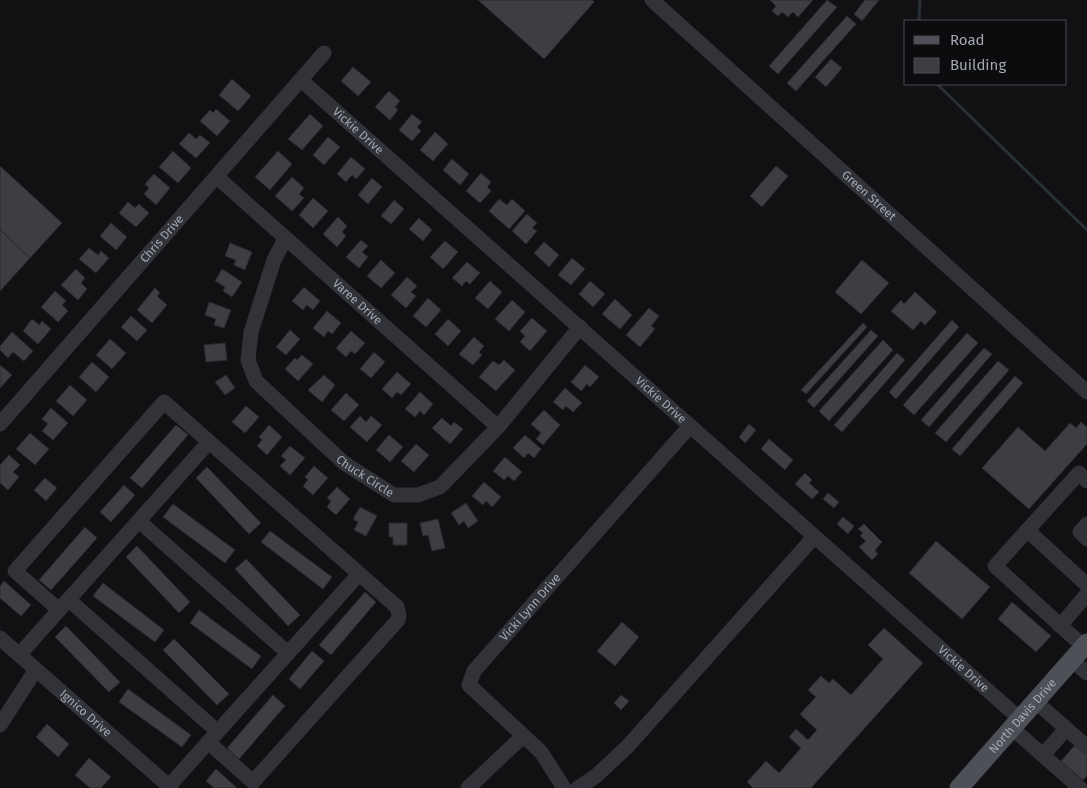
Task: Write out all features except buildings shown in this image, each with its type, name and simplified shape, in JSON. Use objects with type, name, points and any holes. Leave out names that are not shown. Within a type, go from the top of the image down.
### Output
[{"type":"main road","name":"North Davis Drive","points":[[959,788],[1081,650]]},
{"type":"street","name":"Green Street","points":[[652,0],[1087,392]]},
{"type":"street","name":"Chris Drive","points":[[0,424],[302,81],[324,53]]},
{"type":"street","name":"Vickie Drive","points":[[302,81],[814,536],[1016,723],[1045,757]]},
{"type":"street","name":"Varee Drive","points":[[217,177],[498,427]]},
{"type":"street","name":"Chuck Circle","points":[[286,239],[274,260],[250,332],[248,360],[256,381],[344,463],[394,495],[418,494],[440,487],[498,427],[580,327]]},
{"type":"street","points":[[164,402],[359,574],[397,608],[398,620],[254,782],[212,737],[64,605],[15,571],[164,402]]},
{"type":"street","name":"Vicki Lynn Drive","points":[[564,788],[541,752],[469,685],[474,671],[690,426]]},
{"type":"street","points":[[19,655],[210,442]]},
{"type":"street","points":[[1087,481],[1079,474],[995,566],[1060,626],[1081,650],[1087,673]]},
{"type":"street","points":[[140,522],[288,653]]},
{"type":"street","points":[[1087,524],[1080,532],[1087,539]]},
{"type":"street","points":[[1027,530],[1087,585]]},
{"type":"street","points":[[578,788],[596,776],[628,746],[814,536]]},
{"type":"street","points":[[170,787],[212,737],[359,574]]},
{"type":"street","points":[[1060,626],[1087,594]]},
{"type":"street","name":"Ignico Drive","points":[[0,638],[170,787]]},
{"type":"street","points":[[0,725],[36,670]]},
{"type":"street","points":[[1035,701],[1087,747]]},
{"type":"street","points":[[1068,730],[1073,739],[1087,752]]},
{"type":"street","points":[[1045,757],[1068,730]]},
{"type":"street","points":[[468,788],[523,736]]},
{"type":"street","points":[[1045,757],[1055,759],[1087,788]]},
{"type":"street","points":[[1045,757],[1080,788]]},
{"type":"waterway","points":[[919,20],[920,0]]},
{"type":"waterway","points":[[938,85],[1087,230]]}]
